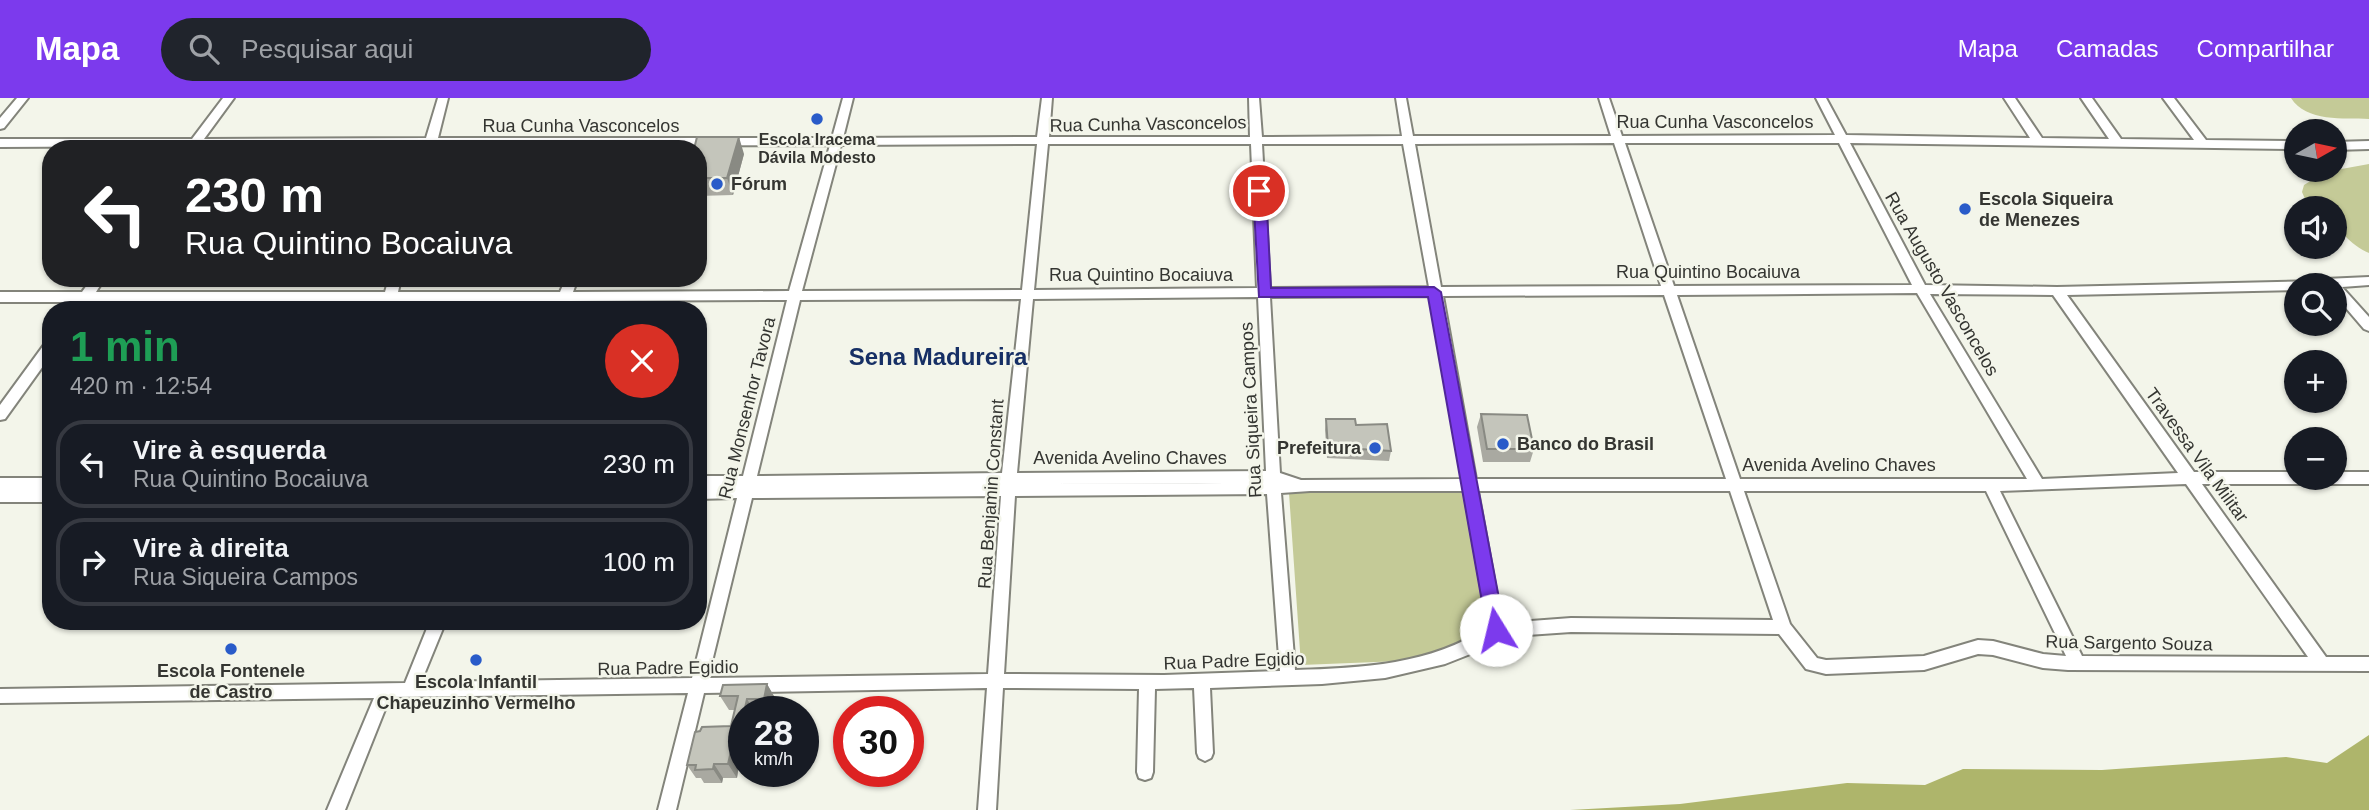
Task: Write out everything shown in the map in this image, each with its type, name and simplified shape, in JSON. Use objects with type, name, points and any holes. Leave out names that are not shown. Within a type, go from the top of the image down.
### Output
[{"type":"street","points":[[0,124],[23,98]]},
{"type":"street","points":[[198,140],[229,98]]},
{"type":"street","points":[[432,140],[443,98]]},
{"type":"street","name":"Rua Monsenhor Tavora","points":[[667,810],[794,294],[848,98]]},
{"type":"street","name":"Rua Benjamin Constant","points":[[987,810],[1009,484],[1047,98]]},
{"type":"street","name":"Rua Siqueira Campos","points":[[1254,98],[1274,482],[1288,677]]},
{"type":"street","points":[[1401,98],[1496,630],[1571,625],[1783,627],[1604,98]]},
{"type":"street","name":"Rua Augusto Vasconcelos","points":[[1821,98],[1921,289],[2038,485]]},
{"type":"street","points":[[2009,98],[2038,141]]},
{"type":"street","points":[[2086,98],[2117,142]]},
{"type":"street","points":[[2168,98],[2203,144]]},
{"type":"street","name":"Rua Cunha Vasconcelos","points":[[707,145],[1841,139],[2284,145]]},
{"type":"street","name":"Rua Cunha Vasconcelos","points":[[0,143],[42,144]]},
{"type":"street","points":[[2347,146],[2369,145]]},
{"type":"street","name":"Rua Quintino Bocaiuva","points":[[2347,283],[2369,281]]},
{"type":"street","name":"Rua Quintino Bocaiuva","points":[[614,301],[794,294],[1670,289],[2057,291],[2284,286]]},
{"type":"street","points":[[83,301],[93,287]]},
{"type":"street","points":[[389,301],[393,287]]},
{"type":"street","name":"Travessa Vila Militar","points":[[2057,291],[2323,665]]},
{"type":"street","name":"Rua Quintino Bocaiuva","points":[[0,297],[391,295],[519,301]]},
{"type":"street","points":[[2347,299],[2369,326]]},
{"type":"street","points":[[0,415],[42,357]]},
{"type":"street","name":"Avenida Avelino Chaves","points":[[707,492],[748,487],[1274,482],[1310,485],[2038,485],[2190,478],[2366,481]]},
{"type":"street","name":"Avenida Avelino Chaves","points":[[707,483],[748,487]]},
{"type":"street","points":[[0,484],[42,484]]},
{"type":"street","points":[[1990,485],[2077,663]]},
{"type":"street","points":[[0,496],[42,496]]},
{"type":"street","name":"Rua Sargento Souza","points":[[1783,627],[1806,659],[1816,666],[1924,663],[1978,647],[1993,648],[2043,661],[2077,663],[2369,664]]},
{"type":"street","points":[[410,691],[434,630]]},
{"type":"street","name":"Rua Padre Egidio","points":[[0,696],[997,681],[1202,681],[1358,674],[1443,657],[1461,651],[1496,630]]},
{"type":"street","points":[[1202,681],[1205,753]]},
{"type":"street","points":[[1145,772],[1147,683]]},
{"type":"street","points":[[336,810],[385,691]]},
{"type":"shaded area","points":[[2291,98],[2369,98],[2369,119],[2316,115],[2298,106]]},
{"type":"shaded area","points":[[2369,164],[2369,253],[2347,237],[2347,196],[2304,196],[2302,192],[2304,185],[2309,182],[2347,182],[2347,168]]},
{"type":"shaded area","points":[[1465,492],[1487,630],[1447,653],[1401,661],[1301,665],[1289,493]]},
{"type":"shaded area","points":[[2369,735],[2369,810],[1570,810],[1680,804],[1847,783],[1925,785],[1963,769],[2102,770],[2286,757],[2327,763]]},
{"type":"building","points":[[697,137],[739,137],[727,178],[707,178],[707,140],[696,140]]},
{"type":"building","points":[[1481,414],[1527,415],[1534,449],[1487,449]]},
{"type":"building","points":[[1326,419],[1355,419],[1356,425],[1387,424],[1391,451],[1328,447]]},
{"type":"building","points":[[767,684],[765,696],[720,696],[723,685]]},
{"type":"building","points":[[728,726],[728,764],[714,764],[713,769],[695,770],[696,765],[687,765],[695,732],[702,727]]},
{"type":"place","name":"Escola Iracema Dávila Modesto","points":[[817,119]]},
{"type":"place","name":"Fórum","points":[[717,184]]},
{"type":"place","name":"Escola Siqueira de Menezes","points":[[1965,209]]},
{"type":"place","name":"Banco do Brasil","points":[[1503,444]]},
{"type":"place","name":"Prefeitura","points":[[1375,448]]},
{"type":"place","name":"Escola Fontenele de Castro","points":[[231,649]]},
{"type":"place","name":"Escola Infantil Chapeuzinho Vermelho","points":[[476,660]]},
{"type":"district","name":"Sena Madureira","points":[[938,356]]},
{"type":"route","points":[[1259,191],[1264,293],[1434,292],[1496,630]]}]
